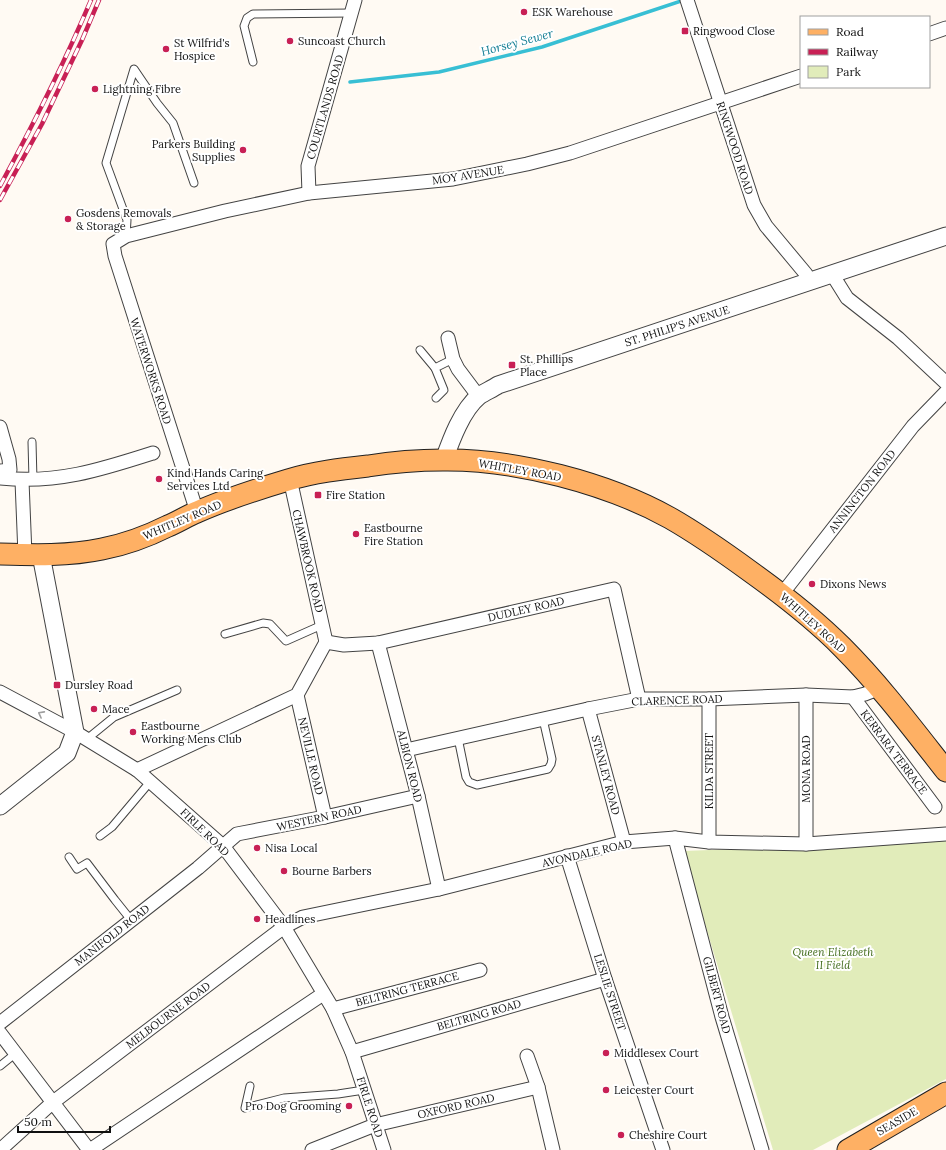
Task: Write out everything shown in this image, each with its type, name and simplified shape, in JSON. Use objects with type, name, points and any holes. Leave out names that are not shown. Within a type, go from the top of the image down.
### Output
[{"type":"main road","name":"WHITLEY ROAD","points":[[0,554],[33,555],[102,549],[149,534],[196,512],[290,479],[330,471],[398,462],[444,460],[465,460],[529,469],[592,485],[620,495],[663,515],[691,531],[782,594],[843,648],[880,688],[946,771]]},
{"type":"main road","name":"SEASIDE","points":[[848,1150],[946,1093]]},
{"type":"street","name":"COURTLANDS ROAD","points":[[309,193],[308,166],[355,0]]},
{"type":"street","name":"RINGWOOD ROAD","points":[[687,0],[754,205],[766,226],[806,274],[809,282]]},
{"type":"street","points":[[930,34],[946,28]]},
{"type":"street","name":"MOY AVENUE","points":[[126,236],[225,211],[309,193],[453,179],[519,166],[570,152],[800,76]]},
{"type":"street","name":"WATERWORKS ROAD","points":[[126,236],[112,244],[115,256],[196,512]]},
{"type":"street","name":"ST. PHILIP'S AVENUE","points":[[444,460],[460,423],[469,408],[479,397],[498,385],[946,236]]},
{"type":"street","points":[[832,274],[847,298],[898,338],[946,383]]},
{"type":"street","points":[[448,338],[453,359],[458,369],[479,397]]},
{"type":"street","name":"ANNINGTON ROAD","points":[[782,594],[913,426],[946,392]]},
{"type":"street","points":[[0,427],[9,459],[10,470],[0,471]]},
{"type":"street","points":[[0,478],[27,480],[67,477],[98,470],[153,453]]},
{"type":"street","name":"CHAWBROOK ROAD","points":[[290,479],[326,642]]},
{"type":"street","points":[[27,480],[33,555],[81,736]]},
{"type":"street","name":"DUDLEY ROAD","points":[[326,642],[344,645],[378,643],[614,589],[639,699]]},
{"type":"street","points":[[137,770],[297,695],[326,642]]},
{"type":"street","name":"ALBION ROAD","points":[[378,643],[418,796],[439,889]]},
{"type":"street","name":"CLARENCE ROAD","points":[[406,750],[639,699],[709,699],[806,695],[853,697],[880,688]]},
{"type":"street","points":[[0,692],[81,736]]},
{"type":"street","name":"NEVILLE ROAD","points":[[297,695],[325,817]]},
{"type":"street","name":"MONA ROAD","points":[[806,695],[806,844]]},
{"type":"street","name":"KERRARA TERRACE","points":[[853,697],[935,807]]},
{"type":"street","name":"KILDA STREET","points":[[709,699],[709,842]]},
{"type":"street","name":"STANLEY ROAD","points":[[588,709],[624,842]]},
{"type":"street","points":[[0,806],[67,753],[81,736]]},
{"type":"street","name":"FIRLE ROAD","points":[[81,736],[137,770],[223,846],[284,926],[333,1009],[352,1052],[384,1150]]},
{"type":"street","name":"WESTERN ROAD","points":[[223,846],[237,834],[325,817],[418,796]]},
{"type":"street","name":"AVONDALE ROAD","points":[[284,926],[303,917],[439,889],[624,842],[675,838],[709,842],[806,844],[946,834]]},
{"type":"street","name":"GILBERT ROAD","points":[[675,838],[722,1017],[762,1150]]},
{"type":"street","name":"MANIFOLD ROAD","points":[[0,1023],[223,846]]},
{"type":"street","name":"LESLIE STREET","points":[[566,856],[605,979],[663,1150]]},
{"type":"street","name":"MELBOURNE ROAD","points":[[0,1150],[52,1103],[284,926]]},
{"type":"street","name":"BELTRING TERRACE","points":[[333,1009],[480,970]]},
{"type":"street","name":"BELTRING ROAD","points":[[352,1052],[605,979]]},
{"type":"street","points":[[0,1033],[16,1052],[52,1103],[90,1150],[323,994]]},
{"type":"street","points":[[528,1056],[538,1087],[553,1150]]},
{"type":"street","name":"OXFORD ROAD","points":[[312,1150],[375,1125],[538,1087]]},
{"type":"lane","points":[[253,62],[244,26],[247,18],[253,14],[352,13]]},
{"type":"lane","points":[[126,236],[127,220],[106,163],[134,70],[173,123],[194,183]]},
{"type":"lane","points":[[420,350],[435,368],[444,390],[436,398]]},
{"type":"lane","points":[[435,368],[453,359]]},
{"type":"lane","points":[[27,480],[32,442]]},
{"type":"lane","points":[[224,634],[263,623],[270,624],[286,641],[322,625]]},
{"type":"lane","points":[[81,736],[114,717],[177,690]]},
{"type":"lane","points":[[458,738],[466,778],[469,782],[477,785],[484,784],[548,769],[552,759],[543,719]]},
{"type":"lane","points":[[100,836],[112,827],[150,782]]},
{"type":"lane","points":[[69,858],[77,870],[88,863],[131,920]]},
{"type":"lane","points":[[0,1066],[16,1052]]},
{"type":"lane","points":[[250,1086],[245,1108],[284,1098],[338,1094],[364,1090]]},
{"type":"green space","name":"Queen Elizabeth II Field","points":[[946,841],[946,1079],[813,1150],[773,1150],[683,851]]},
{"type":"waterway","name":"Horsey Sewer","points":[[350,82],[439,72],[542,47],[684,0]]},
{"type":"railway","points":[[0,186],[48,94],[91,0]]},
{"type":"railway","points":[[0,200],[42,124],[82,40],[99,0]]},
{"type":"place","name":"ESK Warehouse","points":[[524,12]]},
{"type":"place","name":"Ringwood Close","points":[[685,31]]},
{"type":"place","name":"Suncoast Church","points":[[290,41]]},
{"type":"place","name":"St Wilfrid's Hospice","points":[[166,49]]},
{"type":"place","name":"Lightning Fibre","points":[[95,89]]},
{"type":"place","name":"Parkers Building Supplies","points":[[243,150]]},
{"type":"place","name":"Gosdens Removals & Storage","points":[[68,219]]},
{"type":"place","name":"St. Phillips Place","points":[[512,365]]},
{"type":"place","name":"Kind Hands Caring Services Ltd","points":[[159,479]]},
{"type":"place","name":"Fire Station","points":[[318,495]]},
{"type":"place","name":"Eastbourne Fire Station","points":[[356,534]]},
{"type":"place","name":"Dixons News","points":[[812,584]]},
{"type":"place","name":"Dursley Road","points":[[57,685]]},
{"type":"place","name":"Mace","points":[[94,709]]},
{"type":"place","name":"Eastbourne Working Mens Club","points":[[133,732]]},
{"type":"place","name":"Nisa Local","points":[[257,848]]},
{"type":"place","name":"Bourne Barbers","points":[[284,871]]},
{"type":"place","name":"Headlines","points":[[257,919]]},
{"type":"place","name":"Middlesex Court","points":[[606,1053]]},
{"type":"place","name":"Leicester Court","points":[[606,1090]]},
{"type":"place","name":"Pro Dog Grooming","points":[[349,1106]]},
{"type":"place","name":"Cheshire Court","points":[[621,1135]]}]
